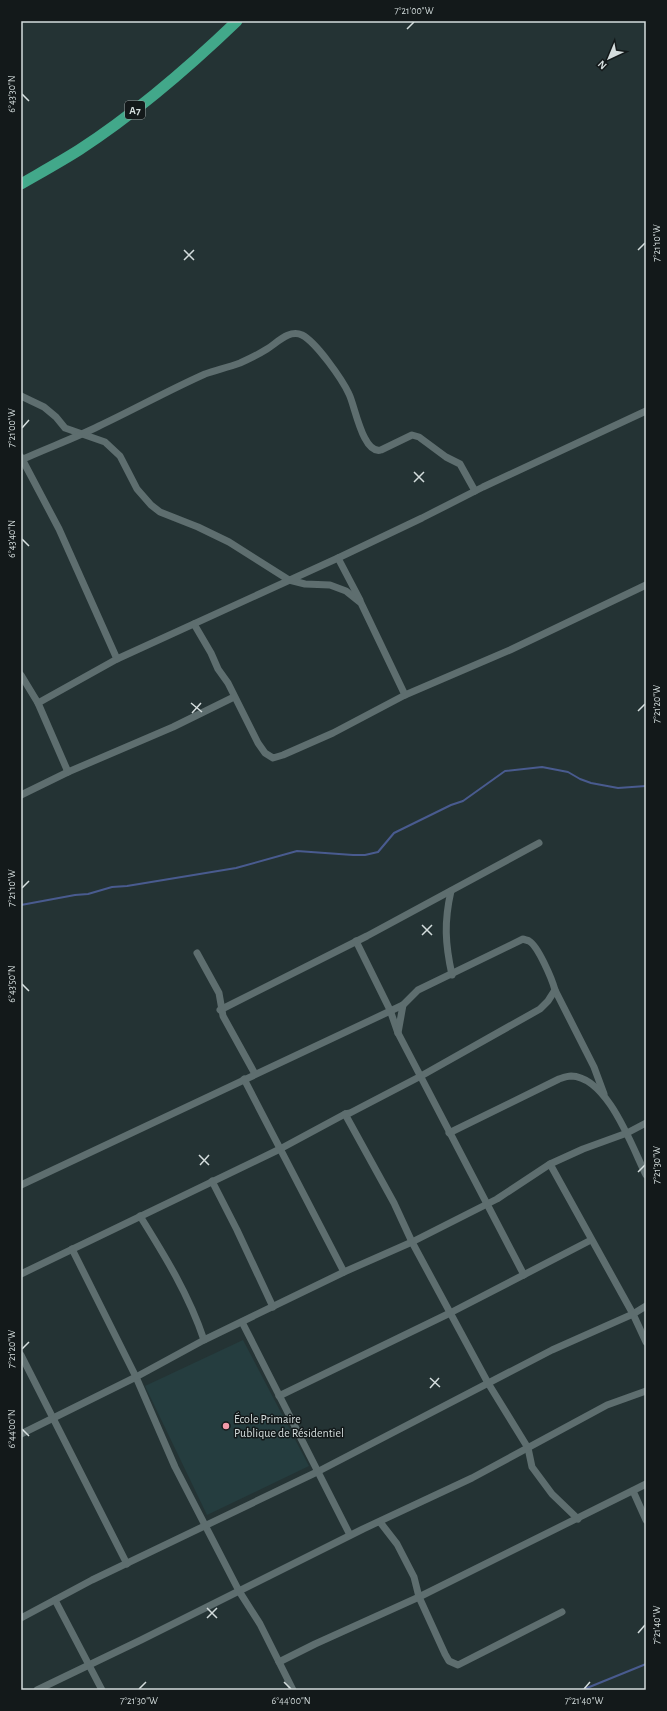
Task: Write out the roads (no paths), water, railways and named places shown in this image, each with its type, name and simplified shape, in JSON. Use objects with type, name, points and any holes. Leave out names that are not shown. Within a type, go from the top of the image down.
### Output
[{"type":"highway","name":"A7","points":[[21,184],[79,149],[140,106],[199,57],[237,21]]},
{"type":"street","points":[[117,659],[59,529],[21,459],[82,434],[178,386],[206,374],[239,363],[268,348],[284,337],[299,334],[311,343],[336,371],[355,406],[360,429],[373,449],[377,451],[382,450],[415,435],[446,457],[460,464],[475,491]]},
{"type":"street","points":[[21,396],[44,407],[56,417],[65,428],[99,439],[113,449],[122,459],[137,490],[160,512],[198,527],[229,542],[289,580],[305,584],[330,585],[346,591],[361,603]]},
{"type":"street","points":[[38,702],[117,659],[338,558],[475,491],[646,411]]},
{"type":"street","points":[[338,558],[405,694]]},
{"type":"street","points":[[194,624],[211,653],[218,670],[228,683],[262,750],[265,754],[273,758],[333,733],[405,694],[510,650],[646,585]]},
{"type":"street","points":[[635,590],[646,593]]},
{"type":"street","points":[[21,675],[38,702],[68,772]]},
{"type":"street","points":[[21,795],[68,772],[173,727],[234,697]]},
{"type":"street","points":[[220,1010],[356,941],[539,843]]},
{"type":"street","points":[[451,891],[446,915],[446,947],[452,975]]},
{"type":"street","points":[[21,1185],[403,1005],[418,990],[452,975],[523,939],[530,942],[537,950],[550,975],[555,990],[594,1067],[604,1094],[626,1133],[646,1176]]},
{"type":"street","points":[[356,941],[390,1010],[398,1033],[449,1133],[488,1203],[524,1275]]},
{"type":"street","points":[[196,953],[219,993],[221,999],[220,1010],[255,1074]]},
{"type":"street","points":[[21,1274],[280,1148],[421,1076],[540,1009],[548,1001],[555,990]]},
{"type":"street","points":[[398,1033],[403,1005]]},
{"type":"street","points":[[449,1133],[567,1076],[586,1080],[604,1094]]},
{"type":"street","points":[[244,1080],[344,1272]]},
{"type":"street","points":[[345,1114],[394,1203],[412,1242],[488,1383],[528,1448],[532,1467],[552,1494],[578,1519]]},
{"type":"street","points":[[21,1434],[136,1377],[204,1340],[344,1272],[412,1242],[508,1192],[550,1164],[583,1149],[626,1133],[646,1123]]},
{"type":"street","points":[[550,1164],[633,1314],[646,1342]]},
{"type":"street","points":[[212,1181],[273,1307]]},
{"type":"street","points":[[140,1216],[187,1296],[204,1340]]},
{"type":"street","points":[[279,1396],[450,1313],[591,1240]]},
{"type":"street","points":[[72,1249],[136,1377],[175,1467],[239,1591],[260,1624],[293,1690]]},
{"type":"street","points":[[21,1618],[127,1564],[317,1472],[552,1350],[633,1314],[646,1306]]},
{"type":"street","points":[[242,1322],[350,1535]]},
{"type":"street","points":[[21,1355],[127,1564]]},
{"type":"street","points":[[37,1690],[89,1666],[350,1535],[472,1478],[607,1405],[646,1391]]},
{"type":"street","points":[[279,1662],[419,1597],[646,1484]]},
{"type":"street","points":[[633,1491],[646,1520]]},
{"type":"street","points":[[380,1522],[397,1544],[414,1577],[419,1597],[449,1661],[458,1665],[562,1612]]},
{"type":"street","points":[[55,1600],[102,1690]]},
{"type":"waterway","points":[[21,905],[88,894],[112,887],[127,886],[236,868],[297,851],[353,855],[365,855],[378,852],[394,833],[451,805],[463,801],[505,771],[542,767],[568,772],[591,783],[618,788],[646,786]]},
{"type":"waterway","points":[[582,1690],[646,1664]]},
{"type":"place","name":"École Primaire Publique de Résidentiel","points":[[226,1426]]}]
